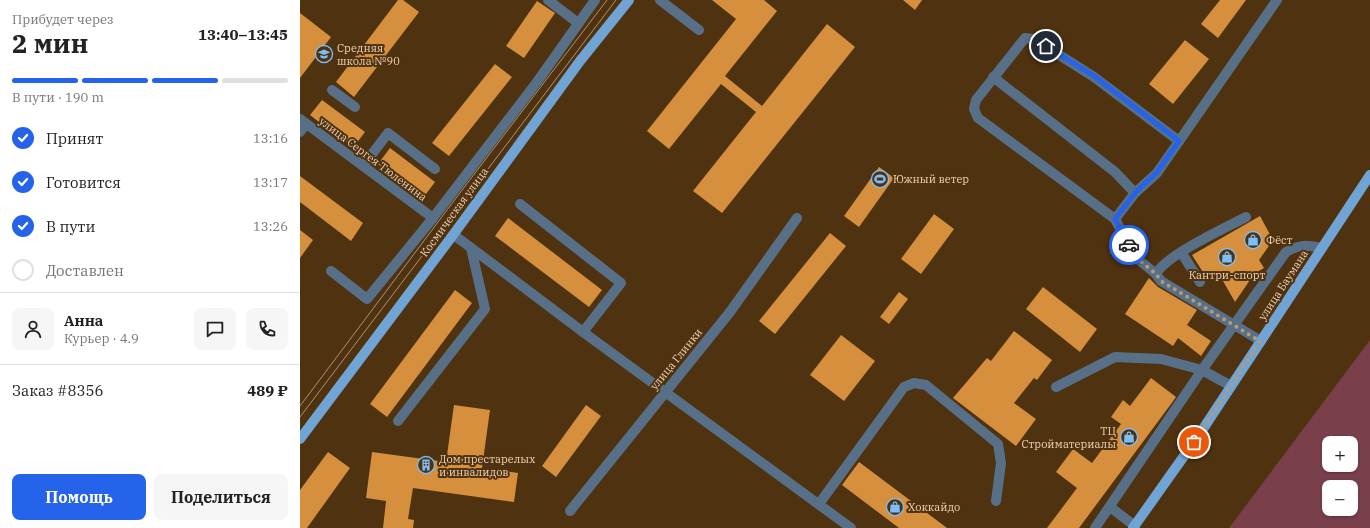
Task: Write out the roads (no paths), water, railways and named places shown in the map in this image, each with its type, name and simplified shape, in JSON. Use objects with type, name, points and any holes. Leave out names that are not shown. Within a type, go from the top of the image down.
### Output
[{"type":"main road","name":"Космическая улица","points":[[300,439],[453,235],[580,61],[629,0]]},
{"type":"main road","name":"улица Баумана","points":[[1134,527],[1201,432],[1370,175]]},
{"type":"street","points":[[548,0],[578,23]]},
{"type":"street","name":"Космическая улица","points":[[331,271],[368,299],[532,88],[595,0]]},
{"type":"street","points":[[660,0],[699,30]]},
{"type":"street","points":[[1115,219],[1135,193],[1157,172],[1278,0]]},
{"type":"street","points":[[1179,141],[1094,76],[1034,39],[1025,38],[976,100],[974,109],[978,118],[1115,219],[1127,242],[1139,260],[1156,274],[1161,281],[1260,341]]},
{"type":"street","points":[[993,77],[1115,172],[1135,193]]},
{"type":"street","points":[[332,90],[355,108]]},
{"type":"street","name":"улица Сергея Тюленина","points":[[302,125],[363,166],[432,218]]},
{"type":"street","points":[[363,166],[388,133],[435,169]]},
{"type":"street","points":[[520,204],[621,283],[583,332]]},
{"type":"street","points":[[1156,274],[1159,268],[1181,252],[1246,217]]},
{"type":"street","name":"улица Глинки","points":[[570,511],[730,312],[797,218]]},
{"type":"street","points":[[453,235],[851,528]]},
{"type":"street","points":[[1095,528],[1202,370],[1286,252],[1296,246],[1308,245],[1322,248]]},
{"type":"street","points":[[398,421],[485,309],[472,248]]},
{"type":"street","points":[[1181,252],[1200,282]]},
{"type":"street","points":[[1056,387],[1114,357],[1161,358],[1202,370],[1231,386]]},
{"type":"street","points":[[819,504],[904,387],[914,383],[926,385],[998,444],[1001,463],[996,502]]},
{"type":"street","points":[[1110,507],[1134,527]]},
{"type":"tram line","points":[[300,406],[607,0]]},
{"type":"tram line","points":[[300,417],[616,0]]},
{"type":"place","name":"Средняя школа №90","points":[[324,54]]},
{"type":"place","name":"Южный ветер","points":[[880,179]]},
{"type":"place","name":"Фёст","points":[[1253,240]]},
{"type":"place","name":"Кантри-спорт","points":[[1227,257]]},
{"type":"place","name":"ТЦ Стройматериалы","points":[[1129,437]]},
{"type":"place","name":"Дом престарелых и инвалидов","points":[[426,465]]},
{"type":"place","name":"Хоккайдо","points":[[895,507]]}]
